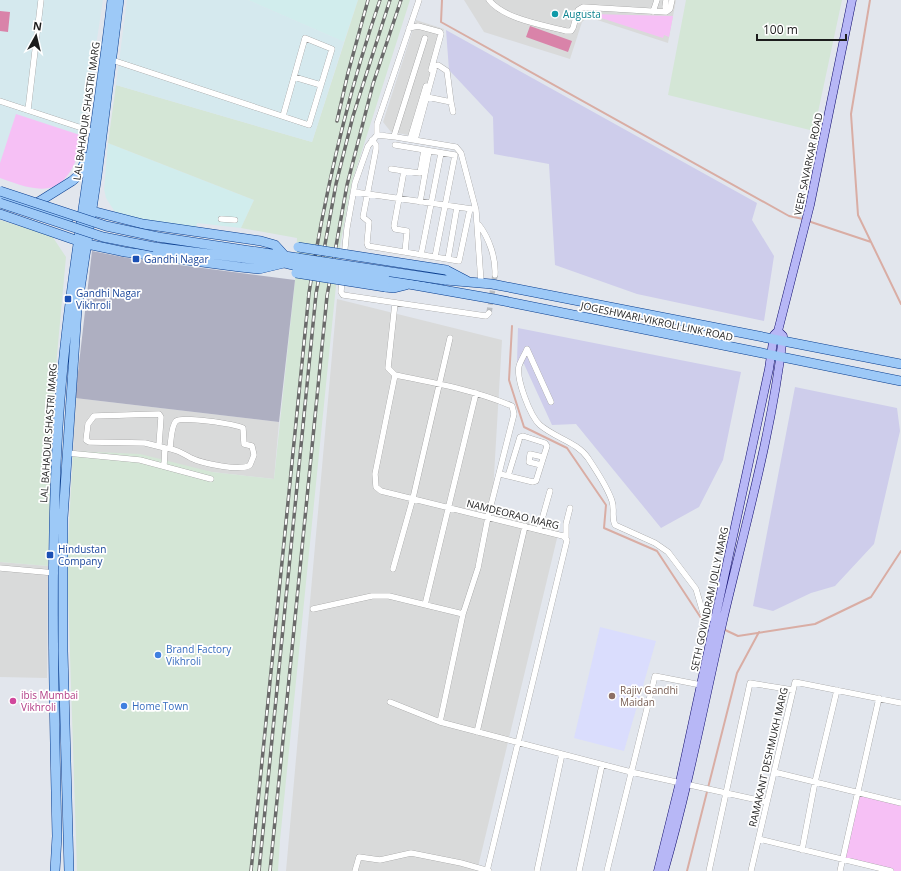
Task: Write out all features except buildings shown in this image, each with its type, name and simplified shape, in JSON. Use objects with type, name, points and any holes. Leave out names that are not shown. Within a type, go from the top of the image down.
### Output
[{"type":"main road","name":"LAL BAHADUR SHASTRI MARG","points":[[83,243],[82,214],[112,0]]},
{"type":"main road","name":"LAL BAHADUR SHASTRI MARG","points":[[69,871],[65,694],[54,510],[58,427],[78,271],[83,243],[92,211],[119,0]]},
{"type":"main road","points":[[31,207],[79,175],[90,151]]},
{"type":"main road","points":[[0,191],[106,226],[158,238],[284,260],[297,266]]},
{"type":"main road","points":[[0,196],[68,218],[92,211],[143,224],[261,241],[275,245],[284,260]]},
{"type":"main road","points":[[0,203],[103,237],[154,247],[284,260],[297,266]]},
{"type":"main road","points":[[0,214],[83,243],[125,252],[240,267],[259,268],[284,260],[298,247],[446,270],[470,283]]},
{"type":"main road","name":"JOGESHWARI-VIKROLI LINK ROAD","points":[[297,266],[470,283],[481,282],[778,336],[901,364]]},
{"type":"main road","name":"JOGESHWARI-VIKROLI LINK ROAD","points":[[297,266],[386,283],[409,284],[901,381]]},
{"type":"main road","name":"LAL BAHADUR SHASTRI MARG","points":[[55,871],[58,836],[54,694],[58,573],[67,453],[73,308]]},
{"type":"main road","points":[[54,694],[65,694]]},
{"type":"street","points":[[28,110],[40,0]]},
{"type":"street","points":[[419,0],[377,124],[375,138],[376,149],[363,216],[369,222],[368,246],[461,260],[473,209]]},
{"type":"street","points":[[488,0],[509,15],[566,32],[571,31],[578,10],[583,7],[666,12],[670,9],[672,0]]},
{"type":"street","points":[[653,12],[657,0]]},
{"type":"street","points":[[666,0],[666,12]]},
{"type":"street","name":"VEER SAVARKAR ROAD","points":[[778,336],[803,228],[810,205],[852,0]]},
{"type":"street","points":[[409,28],[418,26],[440,32],[441,34],[413,140]]},
{"type":"street","points":[[112,60],[309,125],[332,49],[305,38],[283,116]]},
{"type":"street","points":[[394,136],[425,38]]},
{"type":"street","points":[[413,140],[435,66],[438,65],[447,71],[454,112]]},
{"type":"street","points":[[294,77],[321,85]]},
{"type":"street","points":[[427,97],[452,102]]},
{"type":"street","points":[[0,101],[94,132]]},
{"type":"street","points":[[489,314],[486,316],[395,303],[343,295],[341,292],[346,235],[354,192],[368,146],[375,138],[394,136],[456,147],[461,153],[473,209],[489,245],[495,265],[495,275]]},
{"type":"street","points":[[395,145],[455,155],[435,257]]},
{"type":"street","points":[[420,202],[422,173],[426,150]]},
{"type":"street","points":[[421,254],[441,153]]},
{"type":"street","points":[[391,169],[422,173]]},
{"type":"street","points":[[404,171],[394,226],[395,229],[407,231],[405,252]]},
{"type":"street","points":[[354,192],[473,209]]},
{"type":"street","points":[[448,259],[457,207]]},
{"type":"street","points":[[222,219],[235,220]]},
{"type":"street","points":[[479,225],[481,282]]},
{"type":"street","name":"NAMDEORAO MARG","points":[[395,303],[388,368],[394,375],[374,481],[376,487],[381,491],[566,537],[567,543],[488,871]]},
{"type":"street","points":[[776,357],[778,336]]},
{"type":"street","points":[[393,569],[413,498],[450,338]]},
{"type":"street","points":[[551,402],[527,349],[519,367],[522,388],[532,414],[540,425],[571,444],[587,456],[613,504],[612,520],[615,525],[655,543],[668,552],[696,589],[703,613],[718,623]]},
{"type":"street","name":"SETH GOVINDRAM JOLLY MARG","points":[[658,871],[684,783],[701,685],[747,521],[776,357]]},
{"type":"street","points":[[394,375],[476,393],[512,406],[514,414],[488,517],[478,568],[463,614],[440,722]]},
{"type":"street","points":[[425,605],[476,393]]},
{"type":"street","points":[[159,445],[161,417],[159,414],[94,416],[89,422],[86,440],[88,442],[145,443],[159,445],[167,448],[182,451],[191,458],[200,461],[242,468],[250,466],[254,455],[252,446],[244,444],[243,428],[189,418],[180,419],[174,423],[167,448],[164,466]]},
{"type":"street","points":[[500,474],[508,476],[533,482],[536,481],[547,446],[545,443],[523,436],[520,437],[508,476]]},
{"type":"street","points":[[67,453],[140,460],[211,480]]},
{"type":"street","points":[[541,465],[529,462],[530,454],[543,457]]},
{"type":"street","points":[[539,530],[550,491]]},
{"type":"street","points":[[566,537],[566,524],[570,508]]},
{"type":"street","points":[[477,732],[525,526]]},
{"type":"street","points":[[0,568],[58,573]]},
{"type":"street","points":[[313,609],[372,596],[389,596],[463,614]]},
{"type":"street","points":[[664,871],[715,637]]},
{"type":"street","points":[[607,871],[655,676],[701,685]]},
{"type":"street","name":"RAMAKANT DESHMUKH MARG","points":[[751,871],[795,682],[901,703]]},
{"type":"street","points":[[709,871],[723,791],[750,683],[793,690]]},
{"type":"street","points":[[802,850],[814,782],[837,690]]},
{"type":"street","points":[[840,871],[879,698]]},
{"type":"street","points":[[390,702],[440,722],[477,732],[602,765],[767,802]]},
{"type":"street","points":[[536,871],[562,754]]},
{"type":"street","points":[[579,871],[602,765]]},
{"type":"street","points":[[774,772],[901,802]]},
{"type":"street","points":[[759,839],[891,871]]},
{"type":"street","points":[[355,871],[359,856],[380,860],[411,853],[461,863],[488,871]]},
{"type":"shaded area","points":[[0,0],[103,0],[80,150],[70,172],[49,188],[27,187],[0,178]]},
{"type":"shaded area","points":[[127,0],[248,0],[344,42],[312,142],[116,85]]},
{"type":"shaded area","points":[[248,0],[358,0],[344,42]]},
{"type":"shaded area","points":[[358,0],[410,0],[352,182],[340,246],[278,871],[77,871],[67,562],[73,451],[140,454],[212,472],[274,479],[295,280],[297,238],[241,228],[254,200],[108,143],[116,85],[312,142]]},
{"type":"shaded area","points":[[464,0],[676,0],[668,43],[588,17],[582,22],[570,59],[484,32]]},
{"type":"shaded area","points":[[686,0],[842,0],[814,131],[668,95]]},
{"type":"shaded area","points":[[0,11],[10,12],[8,32],[0,31]]},
{"type":"shaded area","points":[[589,14],[673,16],[669,37],[664,35],[663,38]]},
{"type":"shaded area","points":[[416,20],[444,29],[414,136],[391,132],[383,122]]},
{"type":"shaded area","points":[[530,26],[572,41],[568,52],[526,37]]},
{"type":"shaded area","points":[[446,30],[757,203],[752,220],[774,256],[764,321],[637,294],[555,265],[549,164],[494,154],[493,117],[449,70]]},
{"type":"shaded area","points":[[16,114],[83,136],[73,167],[63,181],[49,188],[43,189],[24,186],[0,178],[0,163]]},
{"type":"shaded area","points":[[108,143],[254,200],[241,228],[197,223],[196,228],[134,219],[115,212],[106,198],[104,189]]},
{"type":"shaded area","points":[[0,220],[52,236],[66,257],[53,399],[48,566],[0,562]]},
{"type":"shaded area","points":[[92,251],[133,259],[295,280],[279,422],[75,398]]},
{"type":"shaded area","points":[[337,299],[502,340],[492,509],[559,530],[477,871],[286,871]]},
{"type":"shaded area","points":[[518,328],[741,372],[723,460],[699,507],[661,528],[576,424],[552,425],[524,364],[517,362]]},
{"type":"shaded area","points":[[795,387],[897,408],[900,431],[874,544],[835,586],[811,593],[773,611],[753,606]]},
{"type":"shaded area","points":[[75,398],[279,422],[274,479],[212,472],[73,451]]},
{"type":"shaded area","points":[[0,562],[48,566],[47,678],[0,677]]},
{"type":"shaded area","name":"Rajiv Gandhi Maidan","points":[[600,627],[656,641],[624,751],[574,738]]},
{"type":"shaded area","points":[[857,792],[901,803],[901,871],[891,871],[843,860]]},
{"type":"waterway","points":[[442,0],[441,22],[789,216],[803,219]]},
{"type":"waterway","points":[[870,0],[851,114],[858,215],[901,304]]},
{"type":"waterway","points":[[808,221],[871,242]]},
{"type":"waterway","points":[[512,326],[509,380],[524,427],[567,448],[606,505],[604,528],[657,551],[701,618],[711,623]]},
{"type":"waterway","points":[[723,629],[738,636],[815,624],[871,597],[901,551]]},
{"type":"waterway","points":[[687,871],[737,673],[759,632]]},
{"type":"tunnel","points":[[489,313],[495,275]]},
{"type":"railway","points":[[337,121],[348,73],[368,0]]},
{"type":"railway","points":[[251,871],[309,293],[322,218],[338,145],[357,72],[380,0]]},
{"type":"railway","points":[[259,871],[316,294],[336,184],[353,116],[390,0]]},
{"type":"railway","points":[[270,871],[327,296],[347,185],[373,84],[401,0]]},
{"type":"place","name":"Augusta","points":[[555,14]]},
{"type":"place","name":"Gandhi Nagar","points":[[136,259]]},
{"type":"place","name":"Gandhi Nagar Vikhroli","points":[[68,299]]},
{"type":"place","name":"Hindustan Company","points":[[50,555]]},
{"type":"place","name":"Brand Factory Vikhroli","points":[[158,655]]},
{"type":"place","name":"Rajiv Gandhi Maidan","points":[[612,696]]},
{"type":"place","name":"ibis Mumbai Vikhroli","points":[[13,701]]},
{"type":"place","name":"Home Town","points":[[124,706]]}]
